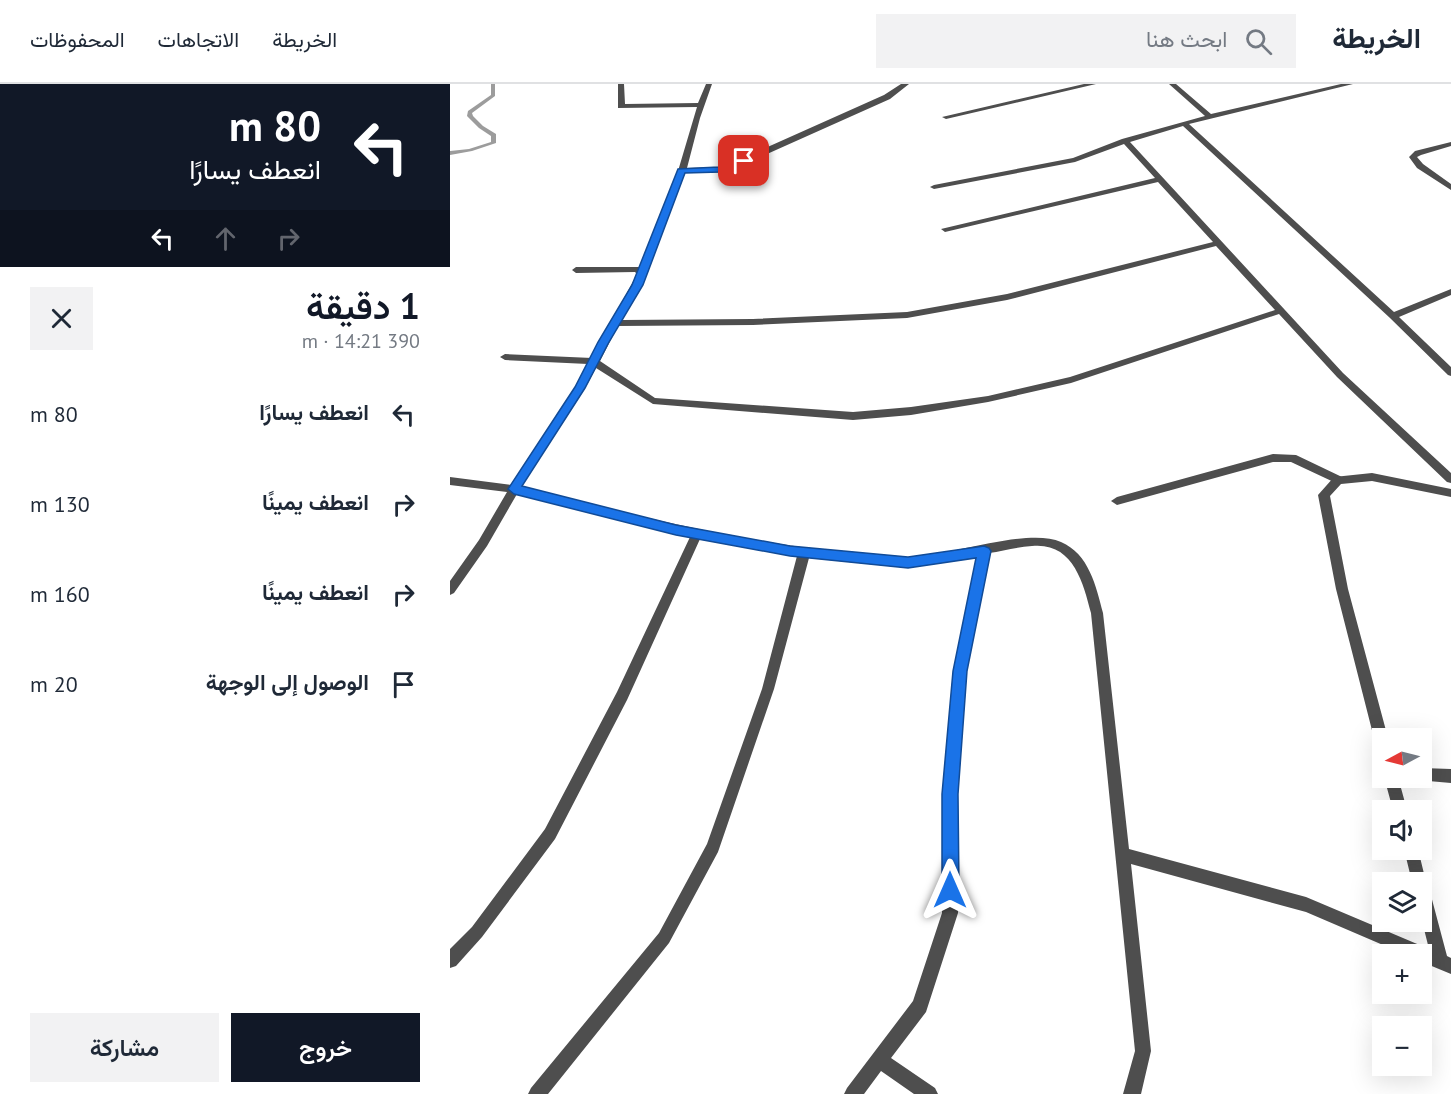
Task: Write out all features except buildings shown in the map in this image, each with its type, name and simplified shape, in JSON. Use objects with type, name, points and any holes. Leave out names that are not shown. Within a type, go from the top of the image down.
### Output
[{"type":"street","points":[[621,84],[621,106],[701,105]]},
{"type":"street","points":[[450,590],[483,543],[514,489],[562,416],[638,285],[682,171],[709,84]]},
{"type":"street","points":[[682,171],[720,169],[744,161],[888,97],[906,84]]},
{"type":"street","points":[[946,117],[1093,84]]},
{"type":"street","points":[[1172,84],[1209,117]]},
{"type":"street","points":[[1314,84],[1321,90]]},
{"type":"street","points":[[934,187],[1075,159],[1184,123],[1350,84]]},
{"type":"street","points":[[1184,123],[1393,316],[1451,373]]},
{"type":"street","points":[[1125,141],[1340,375],[1451,478]]},
{"type":"street","points":[[1451,144],[1418,153],[1413,157],[1420,166],[1451,188]]},
{"type":"street","points":[[945,229],[1160,179]]},
{"type":"street","points":[[614,323],[753,322],[907,315],[1007,297],[1217,243]]},
{"type":"street","points":[[576,270],[636,269],[642,274]]},
{"type":"street","points":[[1393,316],[1451,292]]},
{"type":"street","points":[[505,357],[593,361],[653,401],[852,416],[911,411],[988,399],[1071,380],[1280,311]]},
{"type":"street","points":[[1117,501],[1273,458],[1292,458],[1338,480],[1372,477],[1451,493]]},
{"type":"street","points":[[450,480],[514,489],[697,534],[804,553],[908,563],[1034,541],[1057,544],[1072,554],[1089,581],[1097,613],[1124,855],[1143,1052],[1132,1094]]},
{"type":"street","points":[[1338,480],[1324,495],[1342,589],[1378,728]]},
{"type":"street","points":[[450,960],[477,932],[550,834],[622,696],[697,534]]},
{"type":"street","points":[[853,1094],[920,1006],[950,913],[950,794],[960,671],[984,551]]},
{"type":"street","points":[[537,1094],[664,938],[713,847],[768,689],[804,553]]},
{"type":"street","points":[[1432,776],[1451,777]]},
{"type":"street","points":[[1124,855],[1306,905],[1446,963]]},
{"type":"street","points":[[1432,922],[1446,963]]},
{"type":"street","points":[[880,1060],[929,1094]]},
{"type":"waterway","points":[[450,153],[493,143],[494,135],[470,116],[470,112],[493,96],[493,84]]},
{"type":"route","points":[[744,161],[720,169],[682,171],[638,285],[603,342],[580,388],[514,489],[676,530],[790,551],[908,563],[984,551],[960,671],[950,794],[950,890]]}]
